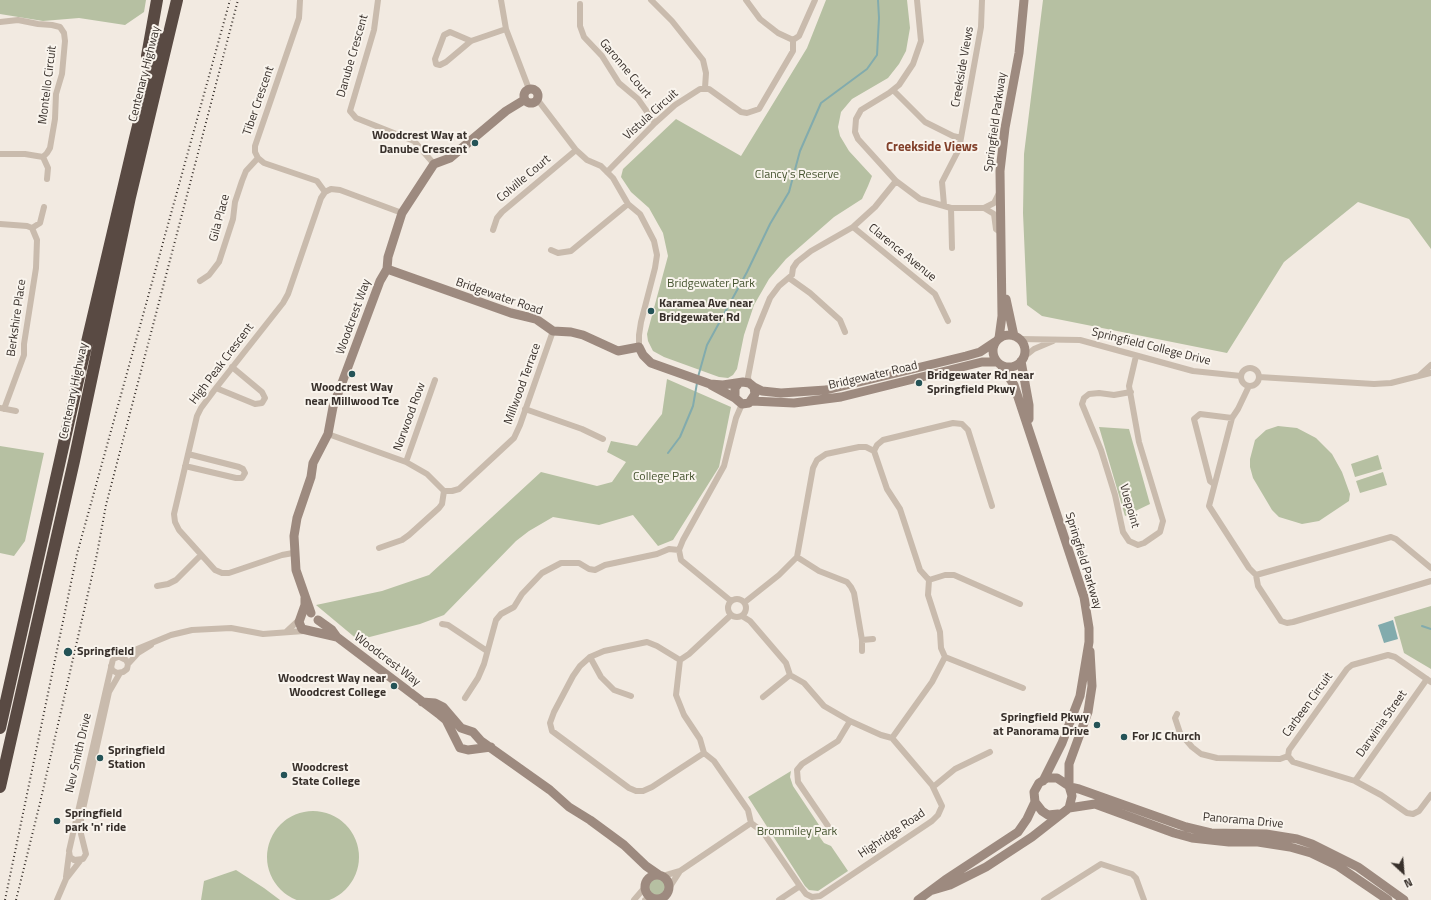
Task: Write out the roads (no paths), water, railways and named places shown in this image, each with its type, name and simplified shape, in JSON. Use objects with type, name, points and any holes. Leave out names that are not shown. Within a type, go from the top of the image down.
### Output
[{"type":"highway","points":[[135,138],[134,129],[157,0]]},
{"type":"highway","name":"Centenary Highway","points":[[0,728],[135,138],[170,0]]},
{"type":"highway","name":"Centenary Highway","points":[[0,787],[67,491],[130,197],[177,0]]},
{"type":"street","name":"Tiber Crescent","points":[[258,158],[255,152],[255,146],[299,18],[300,0]]},
{"type":"street","name":"Danube Crescent","points":[[378,0],[374,30],[350,111],[356,118],[414,141],[434,164]]},
{"type":"street","points":[[501,0],[506,29],[529,89]]},
{"type":"street","points":[[651,0],[672,22],[703,60],[706,73],[705,88],[710,89],[741,112],[747,113],[759,109],[793,51],[793,40]]},
{"type":"street","points":[[746,0],[760,19],[778,33],[793,40]]},
{"type":"street","points":[[793,40],[799,36],[815,0]]},
{"type":"street","points":[[917,0],[921,41],[907,74],[894,90],[861,110],[857,115],[854,125],[858,138],[896,181],[920,199],[931,204],[951,208],[984,208],[994,203],[1000,190]]},
{"type":"street","name":"Creekside Views","points":[[944,206],[943,178],[957,155],[962,138],[981,27],[982,0]]},
{"type":"street","name":"Springfield Parkway","points":[[997,340],[1002,316],[1000,190],[1005,128],[1018,53],[1024,0]]},
{"type":"street","name":"Garonne Court","points":[[580,4],[580,26],[584,37],[602,56],[619,83],[638,99],[655,123]]},
{"type":"street","name":"Montello Circuit","points":[[0,22],[18,20],[52,25],[60,27],[64,33],[65,41],[62,74],[56,94],[55,119],[50,148],[43,157]]},
{"type":"street","points":[[471,41],[450,32],[444,35],[435,59],[436,64],[440,65],[446,62],[471,41],[506,29]]},
{"type":"street","name":"Vistula Circuit","points":[[607,172],[655,123],[676,105],[700,89],[705,88]]},
{"type":"street","points":[[524,100],[524,94],[529,89]]},
{"type":"street","points":[[529,89],[536,91],[537,99],[576,150],[587,160],[607,172],[613,178],[628,204],[640,214],[648,226],[654,241],[657,255],[639,335],[639,347],[618,350],[583,335],[571,332],[553,331]]},
{"type":"street","points":[[894,90],[924,122],[953,136],[962,138]]},
{"type":"street","points":[[524,100],[531,103],[537,99]]},
{"type":"street","points":[[434,164],[450,158],[506,111],[524,100]]},
{"type":"street","name":"Colville Court","points":[[494,230],[497,218],[502,212],[576,150]]},
{"type":"street","points":[[0,154],[25,154],[43,157],[48,168],[47,179]]},
{"type":"street","points":[[258,158],[264,163],[317,181],[325,192],[332,189],[340,190],[402,213]]},
{"type":"street","name":"Gila Place","points":[[200,280],[209,275],[219,262],[233,219],[235,202],[242,181],[246,171],[258,158]]},
{"type":"street","name":"Woodcrest Way","points":[[311,613],[305,592],[296,570],[293,554],[297,518],[311,477],[313,463],[328,434],[333,407],[380,281],[387,270],[388,257],[402,213],[434,164]]},
{"type":"street","points":[[853,227],[875,207],[896,181]]},
{"type":"street","name":"High Peak Crescent","points":[[293,554],[282,555],[229,573],[222,573],[216,570],[178,530],[174,514],[197,416],[201,408],[288,294],[321,198],[325,192]]},
{"type":"street","points":[[551,250],[558,253],[572,251],[628,204]]},
{"type":"street","points":[[0,224],[19,224],[32,228],[40,223],[44,207]]},
{"type":"street","points":[[951,208],[952,248]]},
{"type":"street","points":[[984,208],[994,214],[996,229],[1000,232]]},
{"type":"street","name":"Clarence Avenue","points":[[747,382],[757,330],[770,298],[779,286],[789,278],[797,262],[811,251],[853,227],[935,294],[948,321]]},
{"type":"street","name":"Berkshire Place","points":[[16,410],[2,408],[24,355],[24,344],[36,268],[37,240],[32,228]]},
{"type":"street","name":"Bridgewater Road","points":[[387,270],[511,314],[536,319],[553,331]]},
{"type":"street","name":"Springfield Parkway","points":[[1001,272],[1017,337]]},
{"type":"street","points":[[789,278],[810,293],[840,320],[845,332]]},
{"type":"street","name":"Millwood Terrace","points":[[444,491],[459,489],[507,446],[517,432],[553,331]]},
{"type":"street","points":[[1008,335],[1017,337],[1024,347],[1023,359],[1012,367],[999,364],[992,351],[997,340],[1008,335]]},
{"type":"street","name":"Springfield College Drive","points":[[1017,337],[1080,340],[1193,370],[1241,376]]},
{"type":"street","name":"Bridgewater Road","points":[[710,384],[723,385],[747,382],[762,391],[781,393],[826,390],[980,352],[997,340]]},
{"type":"street","name":"Springfield College Drive","points":[[1023,359],[1034,349],[1056,340]]},
{"type":"street","name":"Bridgewater Road","points":[[639,347],[643,354],[652,363],[710,384],[739,401],[794,403],[841,397],[982,362],[999,364]]},
{"type":"street","name":"Vuepoint","points":[[1130,392],[1114,395],[1099,393],[1089,394],[1084,398],[1082,404],[1101,450],[1123,532],[1129,542],[1138,544],[1144,543],[1160,532],[1163,521],[1141,449],[1130,392],[1131,373],[1136,356]]},
{"type":"street","name":"Springfield Parkway","points":[[1023,359],[1032,438]]},
{"type":"street","name":"Springfield Parkway","points":[[999,364],[1014,385],[1084,598],[1089,642],[1080,696],[1062,743],[1043,780]]},
{"type":"street","points":[[1419,376],[1431,365]]},
{"type":"street","points":[[216,388],[255,404],[262,403],[265,398],[262,392],[232,367]]},
{"type":"street","points":[[1249,386],[1242,381],[1241,376],[1245,369],[1250,368],[1258,371],[1259,377],[1256,384],[1249,386],[1238,410],[1232,418],[1209,506],[1256,575],[1258,586],[1282,620],[1287,623],[1431,581]]},
{"type":"street","points":[[1259,377],[1374,384],[1391,383],[1431,373]]},
{"type":"street","name":"Norwood Row","points":[[406,462],[435,380]]},
{"type":"street","points":[[731,601],[681,560],[679,550],[724,466],[739,401],[734,388],[747,382],[755,394],[752,401]]},
{"type":"street","points":[[525,409],[582,429],[603,439]]},
{"type":"street","points":[[1214,484],[1210,480],[1194,419],[1200,414],[1232,418]]},
{"type":"street","points":[[992,506],[968,430],[962,424],[953,424],[883,440],[877,444],[874,451],[887,489],[900,509],[920,570],[929,580],[928,595],[940,632],[941,648],[945,657],[1022,688]]},
{"type":"street","points":[[328,434],[406,462],[427,474],[444,491],[442,504],[439,508],[409,535],[402,540],[379,548]]},
{"type":"street","points":[[745,602],[779,575],[797,557],[813,468],[817,460],[826,454],[859,447],[866,447],[874,451]]},
{"type":"street","points":[[185,466],[236,478],[242,478],[245,473],[239,466],[188,454]]},
{"type":"street","points":[[1256,575],[1391,537],[1396,539],[1431,568]]},
{"type":"street","points":[[465,698],[478,678],[484,664],[496,620],[501,614],[514,607],[522,594],[536,578],[548,569],[561,563],[579,562],[589,569],[595,570],[605,565],[670,549],[679,550]]},
{"type":"street","points":[[157,586],[168,584],[176,580],[201,555]]},
{"type":"street","points":[[797,557],[819,571],[847,582],[851,587],[854,593],[862,640],[862,652]]},
{"type":"street","points":[[929,580],[945,575],[954,575],[1020,604]]},
{"type":"street","name":"Woodcrest Way","points":[[300,618],[305,605],[305,592]]},
{"type":"street","points":[[745,602],[738,598],[731,601],[728,608],[731,615],[736,617],[742,616],[750,621],[786,663],[790,675],[804,683],[824,706],[850,721],[881,735],[892,738],[932,682],[945,657]]},
{"type":"street","points":[[742,616],[746,610],[745,602]]},
{"type":"street","points":[[156,642],[138,654],[128,664],[125,672],[115,672],[111,665],[113,659],[171,635],[217,628],[245,630],[263,634],[308,631],[317,627],[318,620],[311,613],[306,613],[286,632]]},
{"type":"street","points":[[634,900],[652,877],[680,871],[751,823],[748,810],[714,761],[704,753],[700,740],[684,715],[676,695],[680,660],[689,654],[731,615]]},
{"type":"street","points":[[300,618],[300,625],[308,631]]},
{"type":"street","name":"Woodcrest Way","points":[[318,620],[332,630],[337,637],[446,720],[458,743]]},
{"type":"street","points":[[442,624],[448,625],[487,651]]},
{"type":"street","name":"Woodcrest Way","points":[[308,631],[337,637]]},
{"type":"street","points":[[862,640],[873,639]]},
{"type":"street","points":[[680,660],[657,646],[647,642],[604,651],[590,657],[580,666],[573,676],[554,712],[550,723],[552,731],[629,788],[636,791],[643,791],[652,787],[704,753]]},
{"type":"street","points":[[933,890],[950,885],[986,867],[1032,837],[1058,814],[1069,808],[1072,796],[1069,786],[1069,764],[1088,712],[1092,686],[1089,642]]},
{"type":"street","name":"Carbeen Circuit","points":[[1429,681],[1395,657],[1388,655],[1352,665],[1347,669],[1289,750],[1288,756],[1293,762],[1355,780],[1381,795],[1407,813],[1413,814],[1420,811],[1431,795]]},
{"type":"street","points":[[118,656],[124,658],[128,664]]},
{"type":"street","points":[[590,657],[601,677],[614,690],[631,696]]},
{"type":"street","name":"Nev Smith Drive","points":[[57,900],[66,878],[70,847],[111,665]]},
{"type":"street","name":"Nev Smith Drive","points":[[66,878],[86,854],[80,834],[81,818],[109,692],[120,673]]},
{"type":"street","points":[[763,697],[790,675]]},
{"type":"street","name":"Darwinia Street","points":[[1355,780],[1429,681]]},
{"type":"street","name":"Woodcrest Way","points":[[422,702],[435,703],[443,707],[458,726],[466,731]]},
{"type":"street","points":[[1177,714],[1175,718],[1180,733],[1200,754],[1217,758],[1280,759],[1288,756]]},
{"type":"street","points":[[830,834],[828,826],[798,782],[797,770],[802,764],[838,740],[850,721]]},
{"type":"street","points":[[491,747],[463,750],[458,743],[459,735],[466,731],[473,732],[476,737],[491,747],[550,790],[569,808],[590,820],[668,881],[669,894]]},
{"type":"street","points":[[472,749],[477,744],[476,737]]},
{"type":"street","name":"Highridge Road","points":[[751,823],[763,832],[806,894],[812,897],[820,896],[932,821],[938,815],[942,806],[933,787],[892,738]]},
{"type":"street","points":[[933,787],[962,765],[990,752]]},
{"type":"street","points":[[1058,814],[1045,814],[1037,807],[1034,792],[1043,780],[1057,778],[1069,786]]},
{"type":"street","name":"Panorama Drive","points":[[1069,786],[1186,827],[1211,833],[1272,835],[1312,844],[1358,867],[1404,900]]},
{"type":"street","points":[[918,900],[945,880],[1018,832],[1035,802]]},
{"type":"street","name":"Panorama Drive","points":[[1069,808],[1095,804],[1174,833],[1192,838],[1229,842],[1258,842],[1290,847],[1311,853],[1338,866],[1388,900]]},
{"type":"street","points":[[70,847],[79,844],[84,846]]},
{"type":"street","points":[[69,854],[74,860],[80,861]]},
{"type":"street","points":[[634,855],[646,884],[648,893],[654,899],[669,894],[680,871]]},
{"type":"street","points":[[1044,900],[1101,864],[1132,874],[1136,878],[1144,900]]},
{"type":"street","points":[[779,900],[800,886]]},
{"type":"water","points":[[1393,620],[1398,639],[1384,643],[1378,625]]},
{"type":"waterway","points":[[698,377],[707,345],[747,272],[770,224],[789,192],[800,151],[821,103],[867,69],[877,55],[879,18],[878,0]]},
{"type":"waterway","points":[[668,453],[680,437],[693,406],[697,383]]},
{"type":"waterway","points":[[1422,626],[1431,629]]},
{"type":"railway","points":[[5,900],[77,554],[230,0]]},
{"type":"railway","points":[[16,900],[40,803],[97,554],[106,505],[238,0]]},
{"type":"place","name":"Woodcrest Way at Danube Crescent","points":[[475,143]]},
{"type":"place","name":"Karamea Ave near Bridgewater Rd","points":[[651,311]]},
{"type":"place","name":"Woodcrest Way near Millwood Tce","points":[[352,374]]},
{"type":"place","name":"Bridgewater Rd near Springfield Pkwy","points":[[919,383]]},
{"type":"place","name":"Springfield","points":[[68,652]]},
{"type":"place","name":"Woodcrest Way near Woodcrest College","points":[[394,686]]},
{"type":"place","name":"Springfield Pkwy at Panorama Drive","points":[[1097,725]]},
{"type":"place","name":"For JC Church","points":[[1124,737]]},
{"type":"place","name":"Springfield Station","points":[[100,758]]},
{"type":"place","name":"Woodcrest State College","points":[[284,775]]},
{"type":"place","name":"Springfield park 'n' ride","points":[[57,821]]},
{"type":"district","name":"Creekside Views","points":[[932,148]]},
{"type":"park label","name":"Clancy's Reserve","points":[[797,175]]},
{"type":"park label","name":"Bridgewater Park","points":[[711,284]]},
{"type":"park label","name":"College Park","points":[[664,477]]},
{"type":"park label","name":"Brommiley Park","points":[[797,832]]}]
